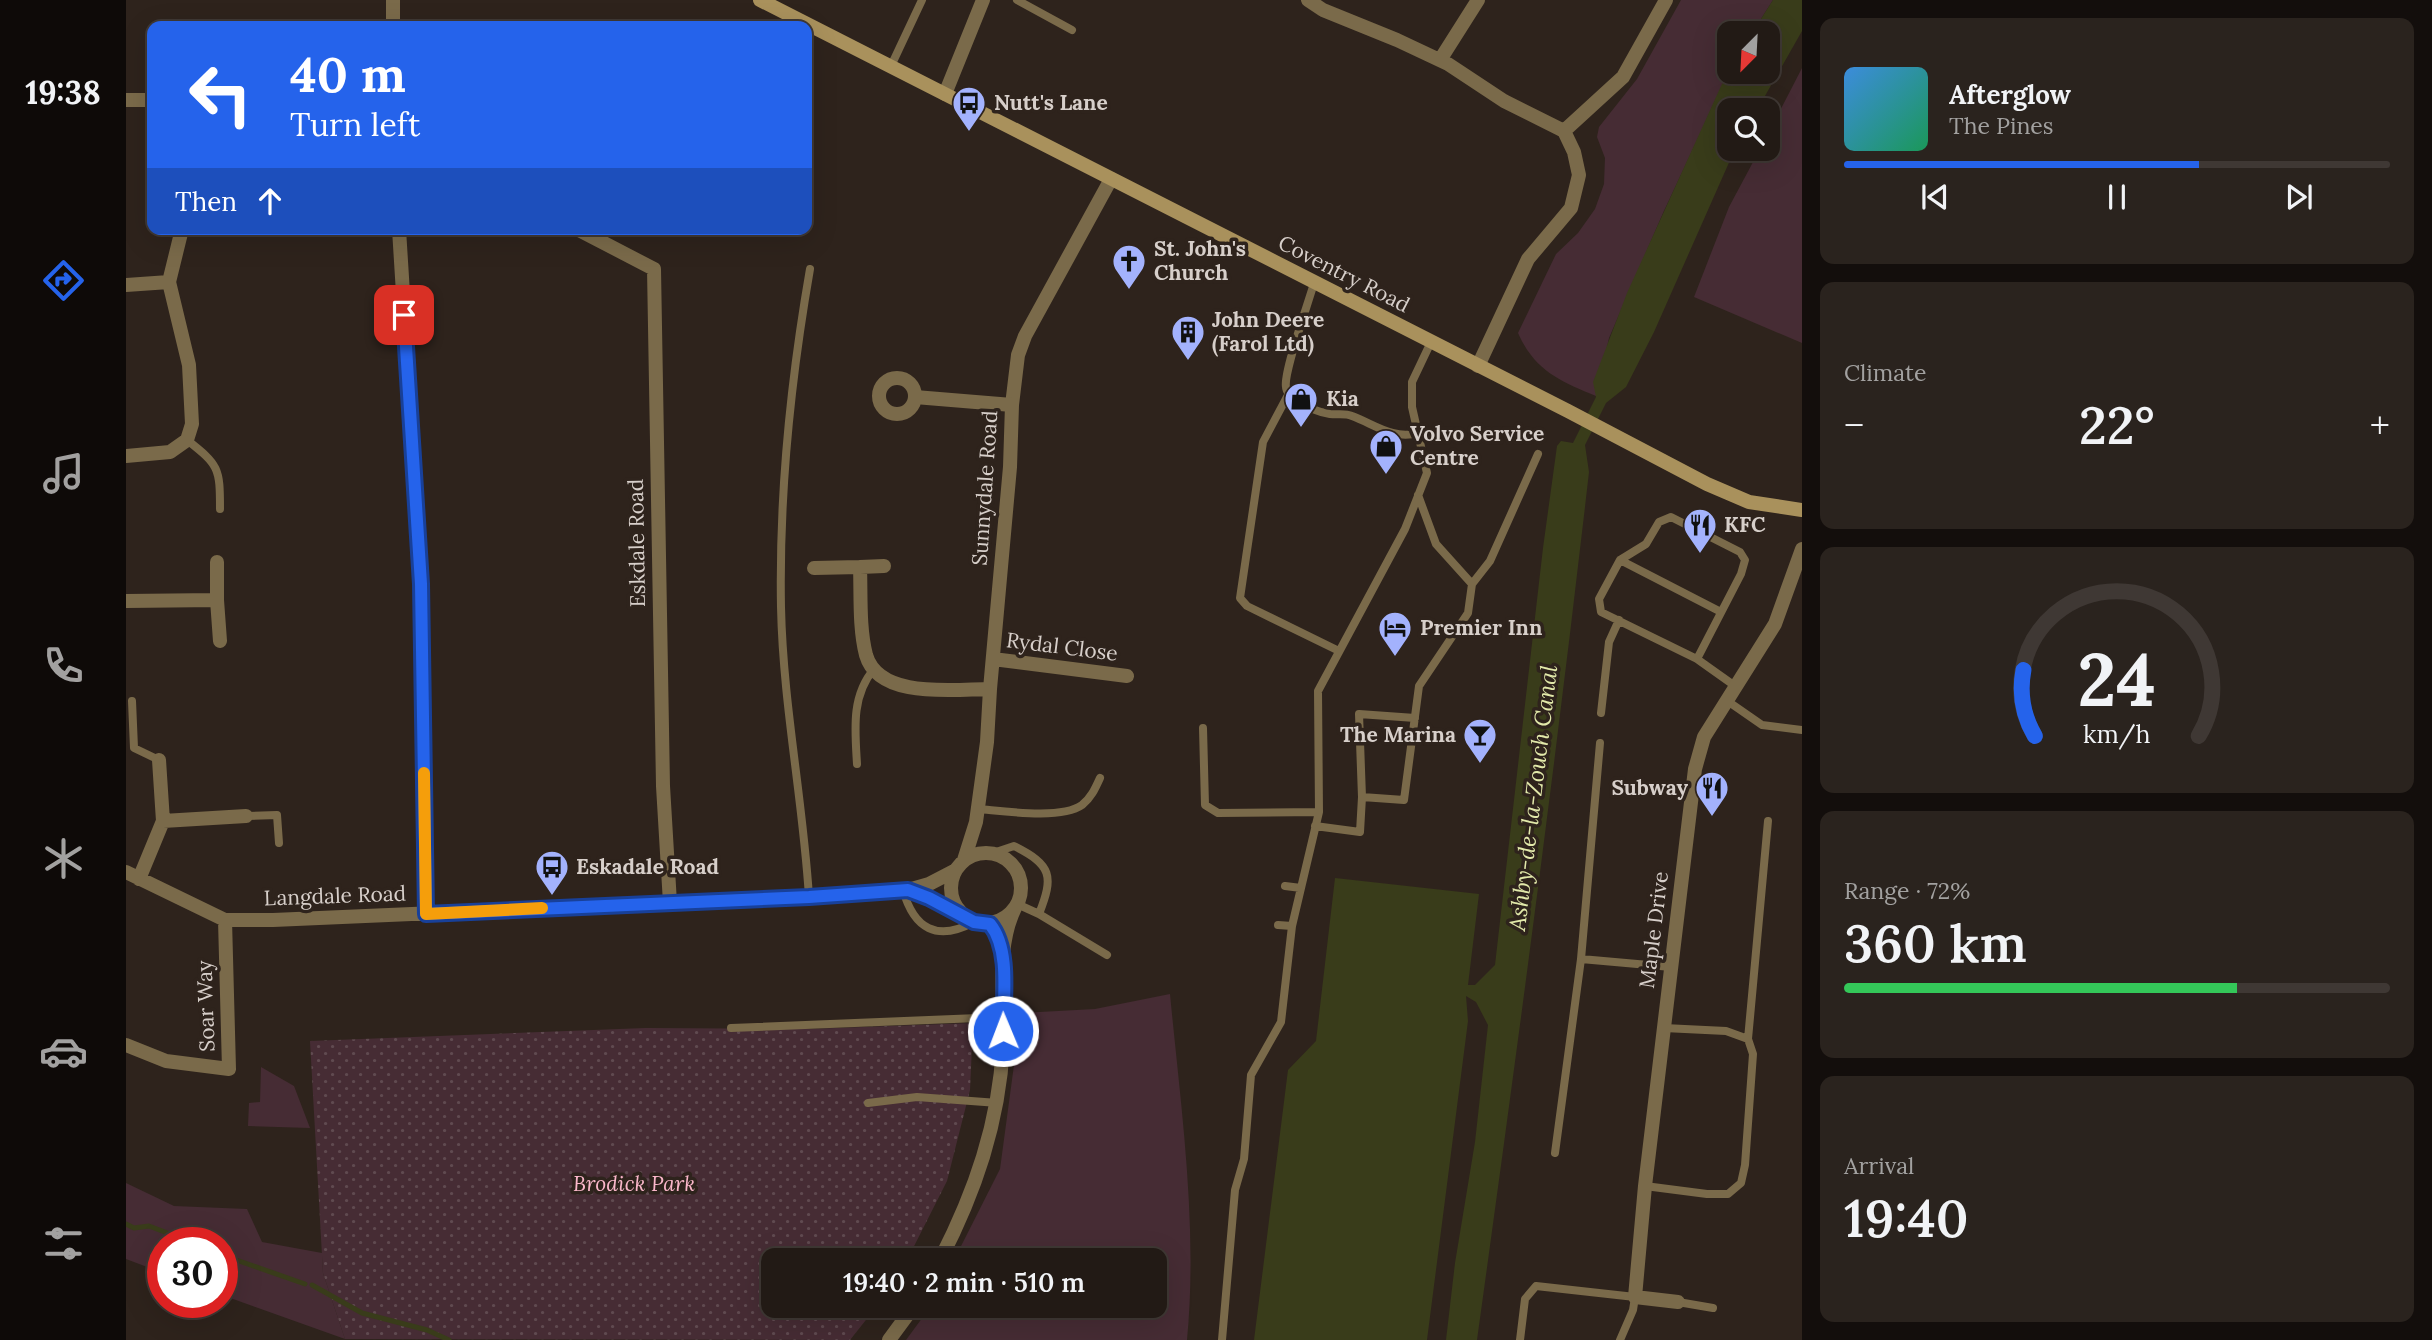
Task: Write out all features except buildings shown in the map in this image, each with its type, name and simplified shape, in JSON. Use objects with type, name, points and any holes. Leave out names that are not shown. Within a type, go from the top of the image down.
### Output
[{"type":"main road","name":"Coventry Road","points":[[760,0],[779,4],[810,21]]},
{"type":"main road","name":"Coventry Road","points":[[812,22],[945,94],[1623,439],[1680,471],[1749,502],[1802,510]]},
{"type":"street","points":[[393,0],[393,21]]},
{"type":"street","points":[[945,94],[983,0]]},
{"type":"street","points":[[1308,0],[1323,10],[1440,60],[1504,101],[1564,131],[1574,152],[1579,175],[1571,208],[1528,259],[1478,366]]},
{"type":"street","points":[[1440,60],[1478,0]]},
{"type":"street","points":[[1564,131],[1623,77],[1666,0]]},
{"type":"street","points":[[126,100],[147,100]]},
{"type":"street","name":"Sunnydale Road","points":[[960,865],[977,815],[987,742],[1018,355],[1025,336],[1111,179]]},
{"type":"street","points":[[126,456],[170,452],[187,440],[192,424],[189,365],[169,282],[180,235]]},
{"type":"street","points":[[400,235],[421,584],[426,914]]},
{"type":"street","name":"Eskdale Road","points":[[589,235],[654,269],[663,786],[670,903]]},
{"type":"street","points":[[126,285],[169,282]]},
{"type":"street","points":[[915,397],[1012,405]]},
{"type":"street","name":"Maple Drive","points":[[1635,1297],[1645,1186],[1695,769],[1704,737],[1775,624],[1802,550]]},
{"type":"street","points":[[217,562],[220,641]]},
{"type":"street","points":[[814,568],[884,566]]},
{"type":"street","points":[[860,567],[867,656],[874,669],[889,679],[916,690],[990,689]]},
{"type":"street","points":[[126,601],[217,600]]},
{"type":"street","name":"Rydal Close","points":[[993,659],[1127,676]]},
{"type":"street","points":[[159,761],[163,821],[132,876],[225,920]]},
{"type":"street","name":"Sunnydale Road","points":[[977,815],[989,853]]},
{"type":"street","points":[[163,821],[246,816]]},
{"type":"street","points":[[946,1248],[962,1217],[984,1158],[998,1103],[1003,1045],[1003,950],[1007,925],[1022,886],[1015,867],[1005,858],[989,853],[972,855],[960,865],[950,891],[954,905],[968,918],[990,924],[998,934],[1003,950]]},
{"type":"street","name":"Langdale Road","points":[[225,920],[426,914],[809,897],[906,890],[929,884],[960,865]]},
{"type":"street","name":"Langdale Road","points":[[906,890],[968,918]]},
{"type":"street","points":[[990,924],[1007,917],[1016,906]]},
{"type":"street","name":"Soar Way","points":[[126,1045],[166,1061],[229,1069],[225,920]]},
{"type":"street","points":[[1635,1297],[1678,1302]]},
{"type":"street","points":[[889,1340],[905,1318]]},
{"type":"lane","points":[[891,66],[922,0]]},
{"type":"lane","points":[[1017,0],[1072,30]]},
{"type":"lane","points":[[809,897],[781,609],[782,544],[791,417],[810,269]]},
{"type":"lane","points":[[1314,283],[1287,371],[1286,387],[1293,399],[1331,414],[1349,414],[1388,432],[1406,436],[1418,433]]},
{"type":"lane","points":[[1222,1340],[1234,1203],[1244,1159],[1251,1075],[1281,1022],[1292,926],[1319,812],[1318,691],[1405,529],[1427,473],[1412,407],[1412,382],[1431,342]]},
{"type":"lane","points":[[1289,393],[1262,442],[1240,598],[1247,606],[1339,651]]},
{"type":"lane","points":[[187,440],[212,459],[220,478],[220,509]]},
{"type":"lane","points":[[1362,797],[1404,800],[1419,686],[1468,613],[1472,584],[1490,561],[1538,454]]},
{"type":"lane","points":[[1418,495],[1436,544],[1472,584]]},
{"type":"lane","points":[[1697,659],[1741,574],[1745,560],[1740,552],[1671,517],[1659,522],[1646,544],[1620,560],[1599,599],[1601,612],[1697,659],[1735,686]]},
{"type":"lane","points":[[1620,560],[1721,612]]},
{"type":"lane","points":[[1601,713],[1609,642],[1619,620]]},
{"type":"lane","points":[[857,764],[856,705],[868,676],[874,669]]},
{"type":"lane","points":[[1726,700],[1762,725],[1802,730]]},
{"type":"lane","points":[[132,701],[134,748],[159,761]]},
{"type":"lane","points":[[1315,827],[1360,832],[1362,797],[1359,714],[1415,718]]},
{"type":"lane","points":[[1203,728],[1205,805],[1209,809],[1218,813],[1319,812]]},
{"type":"lane","points":[[1555,1153],[1581,959],[1601,743]]},
{"type":"lane","points":[[977,815],[1061,812],[1079,807],[1091,796],[1100,778]]},
{"type":"lane","points":[[246,816],[277,815],[279,843]]},
{"type":"lane","points":[[1645,1186],[1728,1194],[1741,1183],[1753,1054],[1748,1038],[1768,821]]},
{"type":"lane","points":[[989,853],[1014,846],[1034,856],[1046,870],[1049,888],[1039,914]]},
{"type":"lane","points":[[1285,886],[1301,888]]},
{"type":"lane","points":[[906,890],[913,917],[928,928],[950,931],[968,918]]},
{"type":"lane","points":[[1016,906],[1039,914],[1107,955]]},
{"type":"lane","points":[[1278,925],[1292,926]]},
{"type":"lane","points":[[1581,959],[1671,967]]},
{"type":"lane","points":[[731,1028],[1003,1017]]},
{"type":"lane","points":[[1664,1028],[1726,1031],[1748,1038]]},
{"type":"lane","points":[[868,1103],[916,1097],[998,1103]]},
{"type":"lane","points":[[1520,1340],[1525,1299],[1536,1286],[1635,1297],[1633,1310],[1620,1340]]},
{"type":"lane","points":[[1678,1302],[1713,1308]]},
{"type":"green space","points":[[1681,0],[1773,0],[1760,21],[1717,21],[1717,84],[1723,84],[1609,338],[1596,396],[1560,379],[1541,366],[1532,357],[1518,333],[1556,254],[1578,233],[1595,209],[1604,184],[1605,158],[1597,137],[1599,127],[1637,79]]},
{"type":"green space","points":[[1802,68],[1802,343],[1694,297],[1729,207],[1754,161],[1780,161],[1780,111]]},
{"type":"green space","points":[[1170,994],[1189,1210],[1191,1254],[1187,1340],[906,1340],[922,1318],[1167,1318],[1167,1248],[960,1248],[1000,1169],[1021,1013],[1095,1009]]},
{"type":"green space","name":"Brodick Park","points":[[973,1023],[970,1090],[947,1181],[913,1248],[761,1248],[761,1318],[867,1318],[850,1340],[345,1339],[323,1273],[310,1041],[646,1028],[810,1029]]},
{"type":"green space","points":[[261,1067],[294,1086],[310,1128],[248,1126],[249,1103],[260,1102]]},
{"type":"green space","points":[[126,1183],[174,1206],[247,1209],[262,1242],[322,1253],[323,1273],[345,1339],[238,1301],[238,1227],[147,1227],[147,1267],[126,1259]]},
{"type":"water","points":[[1773,0],[1802,0],[1802,31],[1780,70],[1780,21],[1760,21]]},
{"type":"water","name":"Ashby-de-la-Zouch Canal","points":[[1772,84],[1764,98],[1717,98],[1717,161],[1730,161],[1654,332],[1626,387],[1606,403],[1585,445],[1589,472],[1576,581],[1536,906],[1477,1340],[1446,1340],[1455,1263],[1475,1142],[1488,1025],[1476,1002],[1466,996],[1468,1021],[1427,1340],[1254,1340],[1288,1070],[1316,1041],[1335,878],[1479,894],[1468,985],[1475,985],[1495,965],[1557,446],[1561,441],[1573,443],[1596,397],[1593,382],[1627,293],[1721,86]]},
{"type":"waterway","points":[[126,1224],[134,1228],[152,1227]]},
{"type":"waterway","points":[[238,1261],[305,1284]]},
{"type":"waterway","points":[[312,1285],[362,1313],[427,1330],[449,1340]]},
{"type":"slow traffic","points":[[424,773],[426,914],[542,908]]},
{"type":"place","name":"Nutt's Lane","points":[[969,133]]},
{"type":"place","name":"St. John's Church","points":[[1129,291]]},
{"type":"place","name":"John Deere (Farol Ltd)","points":[[1188,362]]},
{"type":"place","name":"Kia","points":[[1301,429]]},
{"type":"place","name":"Volvo Service Centre","points":[[1386,476]]},
{"type":"place","name":"KFC","points":[[1700,555]]},
{"type":"place","name":"Premier Inn","points":[[1395,658]]},
{"type":"place","name":"The Marina","points":[[1480,765]]},
{"type":"place","name":"Subway","points":[[1712,818]]},
{"type":"place","name":"Eskadale Road","points":[[552,897]]},
{"type":"route","points":[[404,315],[421,584],[426,914],[908,890],[974,922],[990,924],[998,934],[1003,950],[1003,1031]]}]
